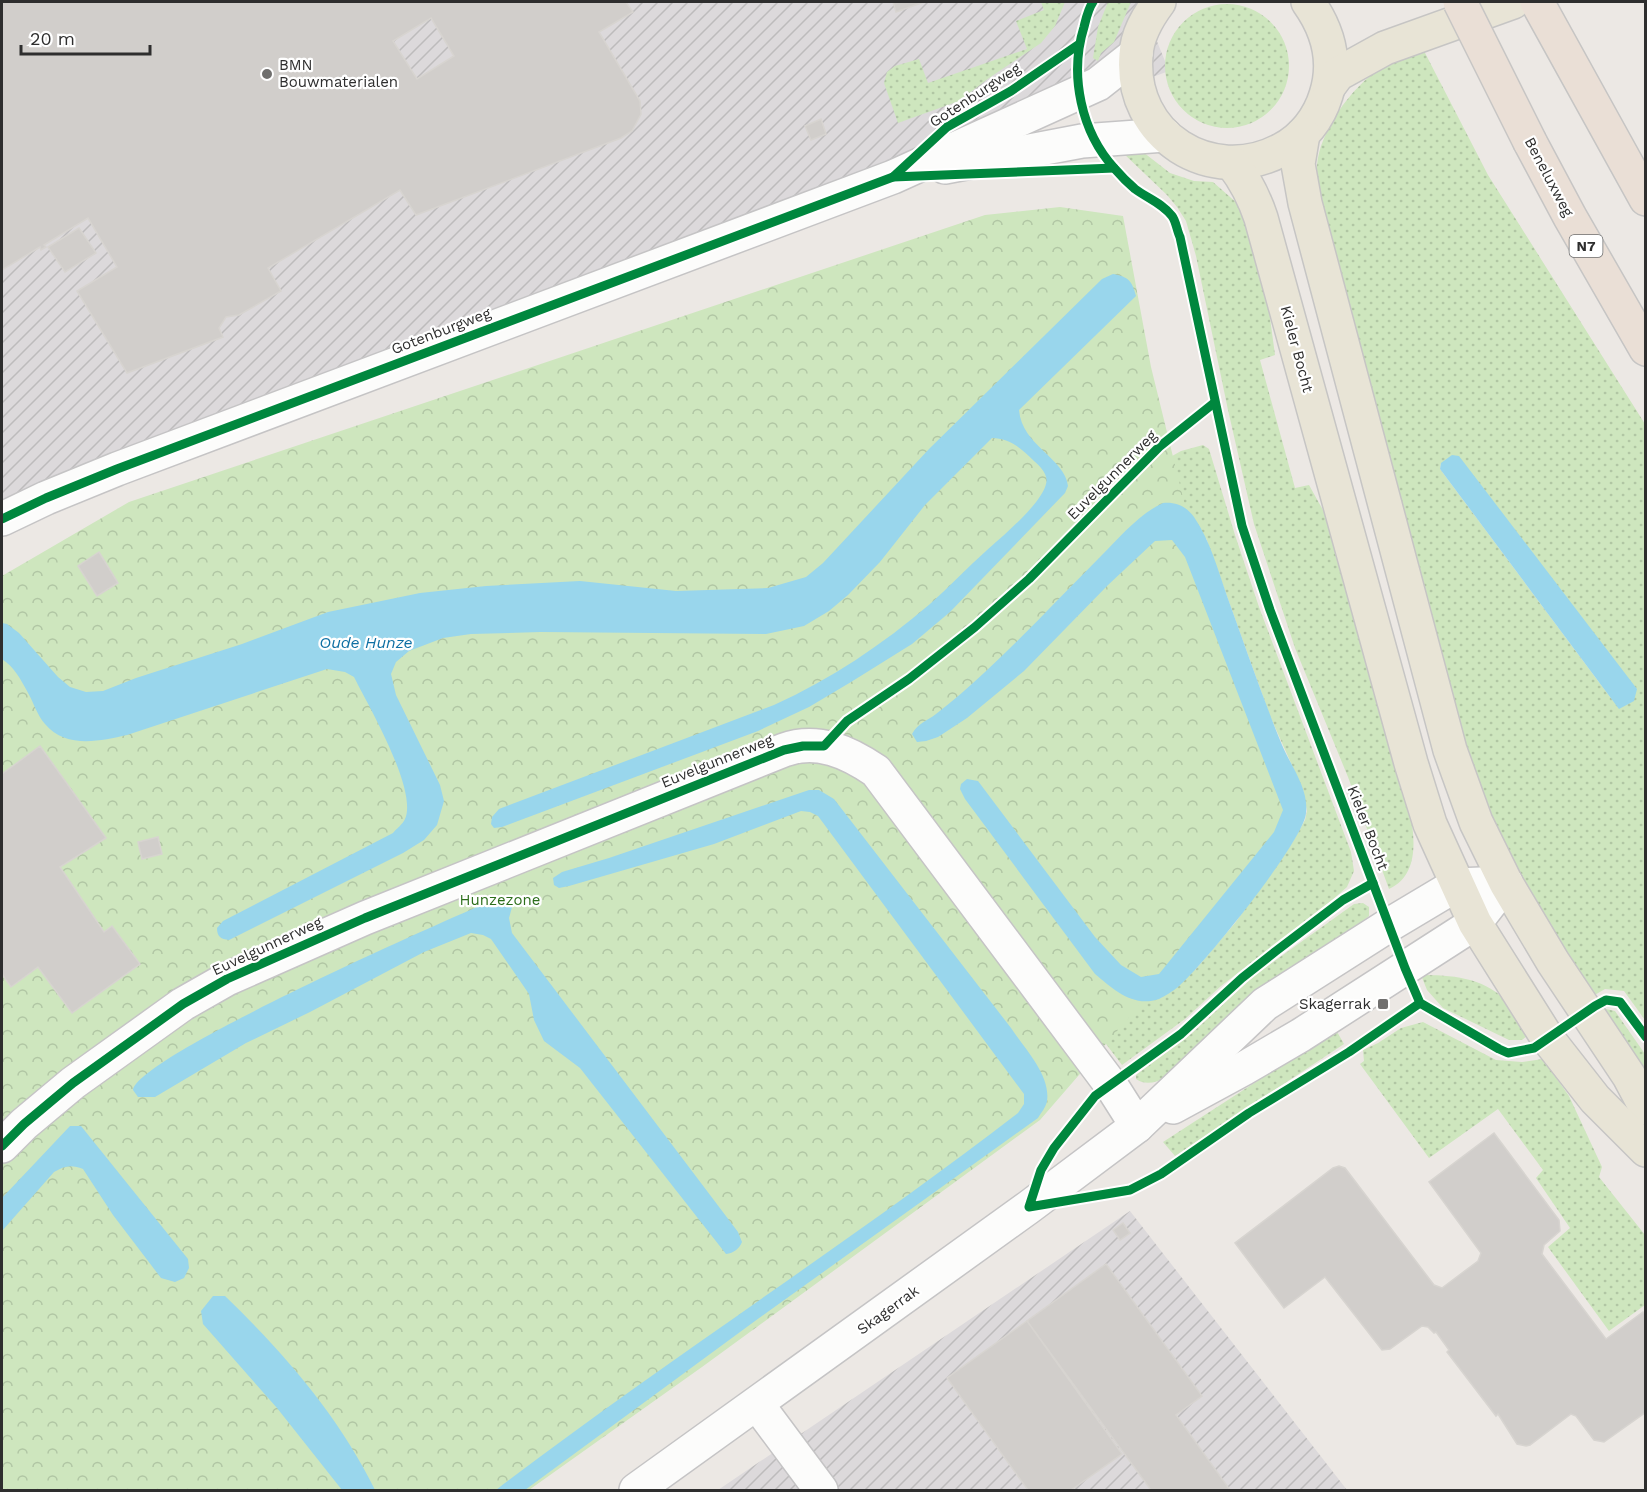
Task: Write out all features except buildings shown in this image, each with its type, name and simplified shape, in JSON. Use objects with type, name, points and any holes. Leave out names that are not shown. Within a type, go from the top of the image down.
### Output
[{"type":"highway","name":"Beneluxweg","points":[[1460,2],[1570,217],[1646,349]]},
{"type":"highway","points":[[1537,2],[1646,199]]},
{"type":"main road","points":[[1159,2],[1148,17],[1140,35],[1136,54],[1136,76],[1141,98],[1151,118],[1164,135],[1179,147],[1195,156],[1232,164],[1251,162],[1288,147],[1303,134],[1320,112],[1329,86],[1332,62],[1328,39],[1319,16],[1308,2]]},
{"type":"main road","points":[[1329,86],[1338,74],[1386,48],[1513,2]]},
{"type":"main road","points":[[1303,134],[1298,164],[1305,203],[1447,738],[1476,822],[1506,883],[1553,962],[1629,1076],[1646,1108]]},
{"type":"main road","name":"Kieler Bocht","points":[[1232,164],[1246,181],[1261,218],[1411,763],[1430,824],[1475,923],[1548,1039],[1595,1099],[1646,1150]]},
{"type":"street","name":"Gotenburgweg","points":[[2,519],[117,469],[893,177],[1098,84],[1136,54]]},
{"type":"street","name":"Gotenburgweg","points":[[893,177],[1082,141],[1164,135]]},
{"type":"street","name":"Euvelgunnerweg","points":[[2,1146],[24,1124],[73,1083],[166,1016],[227,979],[365,918],[772,755],[803,746],[824,746],[840,750],[876,771],[1111,1085],[1137,1126]]},
{"type":"street","name":"Skagerrak","points":[[636,1491],[1029,1207],[1137,1126],[1265,1004],[1456,885],[1506,883]]},
{"type":"street","name":"Skagerrak","points":[[1137,1126],[1244,1069],[1301,1035],[1475,923],[1506,883]]},
{"type":"street","points":[[757,1404],[821,1491]]},
{"type":"shaded area","points":[[2,2],[1141,2],[1169,71],[93,467],[2,517]]},
{"type":"shaded area","points":[[1130,1211],[1347,1490],[718,1490]]},
{"type":"green space","points":[[1041,2],[1065,2],[1055,26],[1041,43],[959,101],[898,123],[884,83],[887,72],[895,66],[919,59],[928,83],[1027,49],[1016,21],[1044,10]]},
{"type":"green space","points":[[1108,2],[1131,2],[1114,42],[1101,53],[1098,61],[1093,58],[1098,27]]},
{"type":"green space","points":[[1227,4],[1251,9],[1271,22],[1284,42],[1289,66],[1284,90],[1271,110],[1251,123],[1227,128],[1203,123],[1183,110],[1170,90],[1165,66],[1170,42],[1183,22],[1203,9]]},
{"type":"green space","points":[[1424,51],[1488,175],[1645,424],[1645,1020],[1624,991],[1605,989],[1593,996],[1513,878],[1459,741],[1319,204],[1317,171],[1319,153],[1330,125],[1339,111],[1359,86],[1381,68],[1391,62]],"holes":[[[1441,463],[1619,709],[1440,469]]]},
{"type":"green space","points":[[1122,152],[1143,152],[1170,173],[1194,181],[1213,182],[1238,204],[1253,234],[1266,288],[1275,355],[1260,360],[1295,488],[1309,485],[1343,546],[1405,786],[1413,828],[1412,857],[1401,881],[1389,889],[1348,777],[1295,648],[1254,524],[1196,256],[1186,221],[1167,195]]},
{"type":"green space","name":"Hunzezone","points":[[1060,207],[1123,216],[1151,367],[1191,530],[1288,812],[1211,936],[1143,1001],[1040,1120],[702,1367],[529,1490],[2,1490],[2,576],[129,502],[985,215]]},
{"type":"green space","points":[[1203,445],[1209,449],[1259,607],[1351,852],[1354,871],[1347,887],[1331,901],[1221,986],[1185,1019],[1122,1065],[899,772],[1165,460],[1181,451]],"holes":[[[1206,538],[1270,716],[1303,790],[1307,811],[1305,820],[1292,843],[1235,923],[1195,970]]]},
{"type":"green space","points":[[1363,903],[1369,907],[1369,916],[1166,1078],[1147,1083],[1136,1079],[1136,1075],[1191,1034],[1255,975],[1354,904]]},
{"type":"green space","points":[[1421,975],[1455,977],[1487,986],[1508,1004],[1527,1036],[1522,1040],[1509,1040],[1443,1008],[1427,990]]},
{"type":"green space","points":[[1606,1009],[1615,1011],[1645,1054],[1645,1079],[1602,1014]]},
{"type":"green space","points":[[1423,1022],[1496,1060],[1522,1062],[1543,1059],[1569,1096],[1602,1167],[1599,1177],[1645,1235],[1645,1305],[1609,1331],[1548,1247],[1570,1228],[1536,1178],[1543,1170],[1498,1109],[1429,1158],[1360,1064],[1364,1061],[1363,1050],[1401,1028]]},
{"type":"green space","points":[[1336,1030],[1344,1044],[1175,1156],[1163,1142]]},
{"type":"water","name":"Oude Hunze","points":[[1113,274],[1129,280],[1136,296],[1019,410],[1028,433],[1060,467],[1065,476],[1068,486],[1065,493],[950,612],[912,644],[809,707],[758,731],[502,827],[494,828],[491,824],[492,817],[499,809],[774,705],[836,672],[893,633],[930,604],[1011,529],[1043,492],[1047,481],[1043,471],[1025,452],[1010,442],[992,438],[925,505],[880,562],[848,595],[829,611],[804,626],[766,634],[541,632],[471,634],[443,638],[409,651],[396,662],[391,674],[396,695],[440,785],[444,801],[437,825],[424,840],[403,853],[229,940],[218,934],[217,928],[223,921],[393,833],[405,819],[407,806],[398,769],[380,727],[354,677],[345,672],[327,669],[127,735],[84,741],[63,737],[53,732],[45,724],[19,677],[2,659],[2,623],[19,633],[58,677],[70,687],[86,692],[103,691],[328,612],[420,593],[486,586],[580,581],[676,591],[768,588],[806,577],[823,563],[929,449],[1102,279]]},
{"type":"water","points":[[1452,455],[1459,456],[1637,689],[1634,701],[1619,709],[1440,469],[1441,463]]},
{"type":"water","points":[[1163,503],[1176,504],[1188,510],[1205,535],[1275,727],[1302,786],[1306,813],[1301,828],[1271,875],[1251,903],[1191,975],[1159,999],[1141,1001],[1124,996],[1095,974],[965,799],[960,789],[961,784],[967,779],[978,781],[1095,937],[1121,965],[1141,977],[1159,974],[1274,832],[1283,810],[1185,557],[1172,540],[1155,541],[1108,585],[1024,671],[967,718],[938,737],[926,741],[917,742],[912,734],[1000,658],[1130,527],[1146,513]]},
{"type":"water","points":[[809,790],[819,790],[834,799],[1011,1028],[1041,1072],[1047,1091],[1046,1105],[1038,1118],[525,1490],[496,1490],[625,1395],[889,1209],[1018,1113],[1024,1104],[1024,1094],[818,816],[810,812],[801,811],[714,844],[569,886],[559,888],[554,885],[553,878],[562,872]]},
{"type":"water","points":[[501,897],[514,900],[509,918],[512,933],[738,1232],[742,1242],[736,1250],[726,1254],[580,1068],[544,1041],[534,1020],[529,994],[491,939],[483,935],[471,933],[424,952],[246,1043],[155,1097],[138,1097],[133,1090],[149,1072],[186,1048],[240,1019],[365,957]]},
{"type":"water","points":[[70,1126],[81,1126],[188,1259],[189,1268],[184,1278],[175,1282],[161,1278],[113,1215],[83,1169],[79,1167],[68,1166],[54,1172],[2,1231],[2,1198]]},
{"type":"water","points":[[213,1296],[225,1296],[289,1363],[345,1436],[375,1490],[342,1490],[277,1408],[203,1324],[201,1311]]},
{"type":"cycle path","points":[[1093,2],[1088,11],[1078,64],[1078,83],[1086,120],[1103,154],[1117,172],[1135,189],[1164,208],[1175,221],[1242,526],[1270,610],[1420,1003],[1508,1053],[1534,1048],[1606,1000],[1620,1002],[1646,1037]]},
{"type":"cycle path","points":[[893,177],[947,127],[1011,91],[1078,45]]},
{"type":"cycle path","points":[[2,519],[117,469],[893,177],[1114,168]]},
{"type":"cycle path","points":[[2,1146],[24,1124],[73,1083],[183,1004],[227,979],[365,918],[784,750],[803,746],[824,746],[847,721],[909,679],[975,627],[1029,579],[1159,447],[1214,403]]},
{"type":"cycle path","points":[[1373,883],[1343,900],[1276,951],[1242,978],[1181,1034],[1095,1096],[1054,1148],[1041,1170],[1029,1207],[1130,1190],[1161,1174],[1249,1113],[1349,1052],[1420,1003]]},
{"type":"place","name":"BMN Bouwmaterialen","points":[[267,74]]},
{"type":"place","name":"Skagerrak","points":[[1383,1004]]}]
